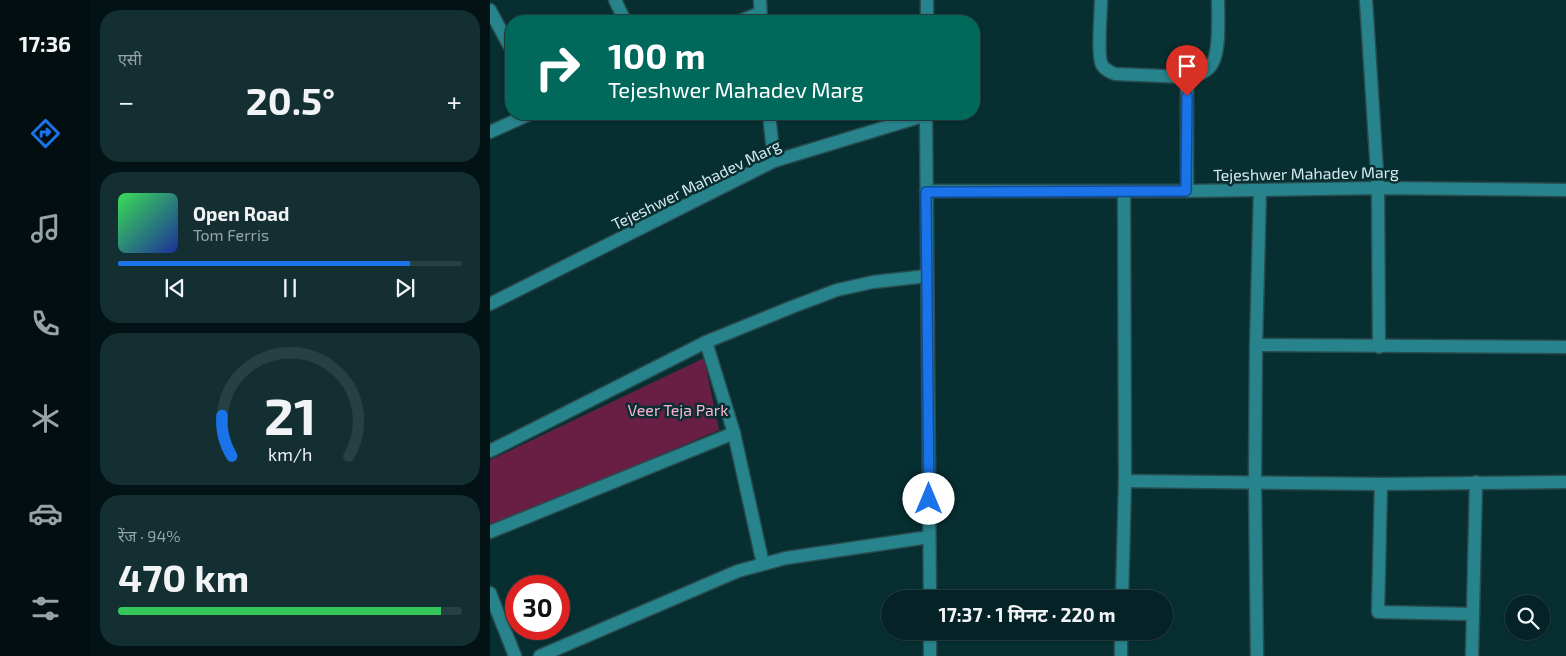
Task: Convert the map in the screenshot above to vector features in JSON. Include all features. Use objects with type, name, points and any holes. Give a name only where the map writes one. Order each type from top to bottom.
[{"type":"street","points":[[615,0],[622,15]]},
{"type":"street","points":[[760,0],[760,15]]},
{"type":"street","points":[[927,0],[927,15]]},
{"type":"street","points":[[1101,0],[1100,54],[1101,64],[1107,71],[1115,74],[1187,77],[1198,75],[1207,70],[1213,62],[1216,47],[1218,0]]},
{"type":"street","points":[[1366,0],[1378,188],[1379,347]]},
{"type":"street","points":[[490,10],[505,38]]},
{"type":"street","points":[[1186,191],[1187,77]]},
{"type":"street","points":[[490,132],[517,120]]},
{"type":"street","points":[[770,120],[774,161]]},
{"type":"street","name":"Tejeshwer Mahadev Marg","points":[[490,304],[774,161],[909,120]]},
{"type":"street","points":[[926,120],[930,590]]},
{"type":"street","name":"Tejeshwer Mahadev Marg","points":[[926,192],[1378,188],[1566,190]]},
{"type":"street","points":[[1122,590],[1125,481],[1124,190]]},
{"type":"street","points":[[1258,656],[1255,482],[1260,190]]},
{"type":"street","points":[[490,451],[706,342],[792,307],[837,290],[873,282],[927,276]]},
{"type":"street","points":[[706,342],[734,433],[763,564]]},
{"type":"street","points":[[1256,345],[1566,347]]},
{"type":"street","points":[[490,532],[734,433]]},
{"type":"street","points":[[1125,481],[1381,484],[1566,482]]},
{"type":"street","points":[[1472,656],[1476,482]]},
{"type":"street","points":[[1381,484],[1378,612],[1473,614]]},
{"type":"street","points":[[540,656],[738,572],[763,564],[786,558],[929,537]]},
{"type":"street","points":[[490,593],[515,656]]},
{"type":"street","points":[[930,640],[930,656]]},
{"type":"street","points":[[1121,640],[1121,656]]},
{"type":"green space","name":"Veer Teja Park","points":[[704,358],[719,430],[490,528],[490,460]]},
{"type":"route","points":[[929,499],[926,192],[1186,191],[1187,96]]}]
